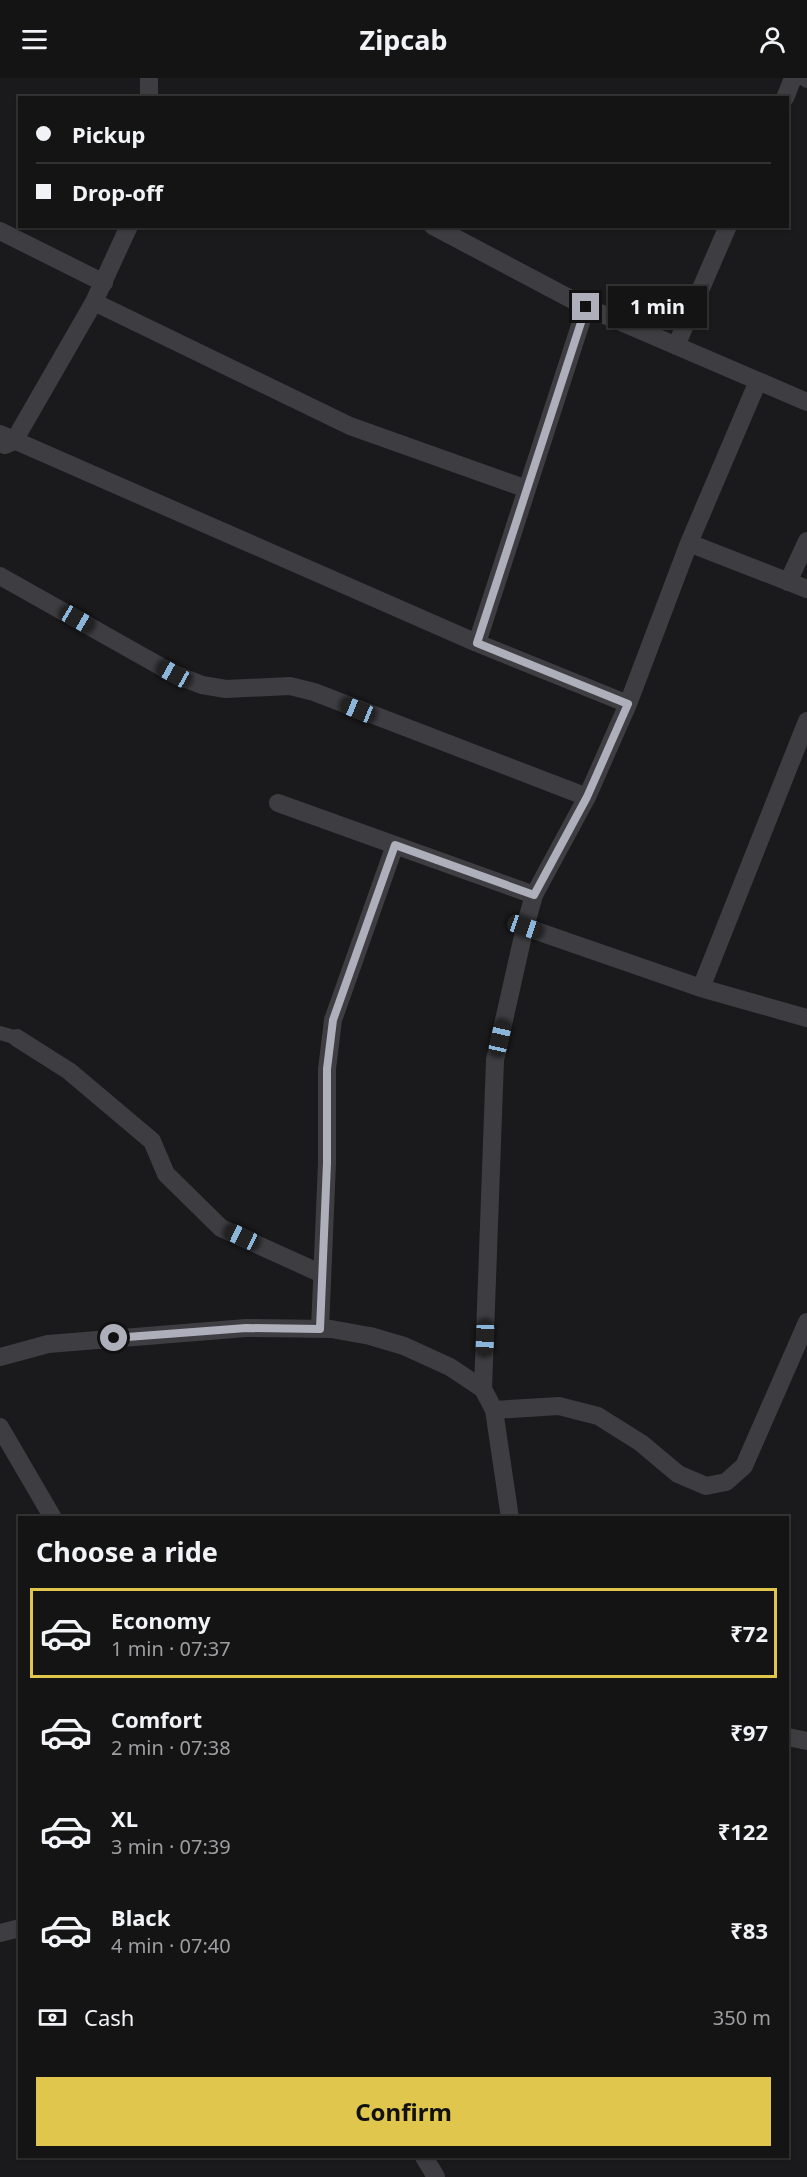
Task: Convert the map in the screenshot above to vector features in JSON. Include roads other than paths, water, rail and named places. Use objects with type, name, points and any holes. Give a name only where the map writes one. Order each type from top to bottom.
[{"type":"street","points":[[149,78],[149,96]]},
{"type":"street","points":[[786,96],[793,78]]},
{"type":"street","points":[[128,228],[94,302],[5,441],[477,643],[628,704]]},
{"type":"street","points":[[437,228],[586,307],[807,402]]},
{"type":"street","points":[[676,346],[727,228]]},
{"type":"street","points":[[0,231],[104,283]]},
{"type":"street","points":[[94,302],[350,426],[527,489]]},
{"type":"street","points":[[477,643],[586,307]]},
{"type":"street","points":[[483,1389],[495,1060],[525,927],[534,895],[587,797],[628,704],[689,543],[758,381]]},
{"type":"street","points":[[788,582],[807,541]]},
{"type":"street","points":[[689,543],[807,589]]},
{"type":"street","points":[[0,576],[174,674],[226,689],[290,686],[314,692],[587,797]]},
{"type":"street","points":[[701,988],[807,721]]},
{"type":"street","points":[[278,802],[534,895]]},
{"type":"street","points":[[320,1329],[327,1163],[327,1069],[333,1020],[395,845]]},
{"type":"street","points":[[525,927],[701,988],[807,1018]]},
{"type":"street","points":[[9,1036],[69,1071],[152,1141],[166,1174],[221,1228],[322,1274]]},
{"type":"street","points":[[494,1410],[559,1406],[598,1416],[641,1443],[678,1474],[706,1486],[726,1482],[744,1466],[807,1322]]},
{"type":"street","points":[[0,1357],[48,1344],[246,1328],[331,1329],[370,1336],[404,1346],[450,1367],[483,1389],[494,1410],[510,1516]]},
{"type":"street","points":[[0,1427],[51,1516]]},
{"type":"street","points":[[789,1737],[807,1741]]},
{"type":"street","points":[[0,1933],[18,1928]]},
{"type":"street","points":[[425,2158],[436,2177]]}]
